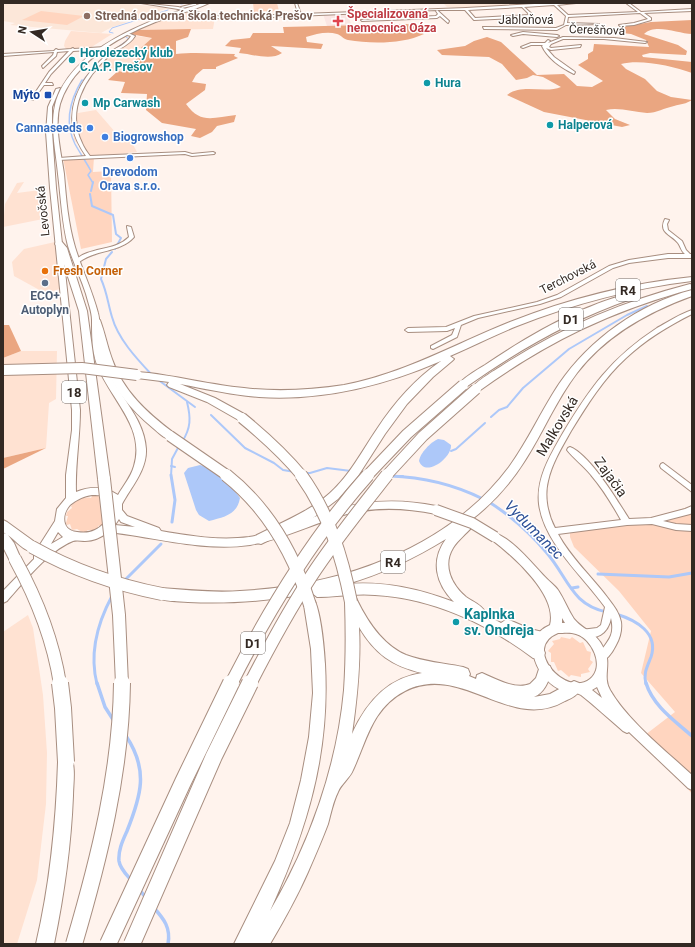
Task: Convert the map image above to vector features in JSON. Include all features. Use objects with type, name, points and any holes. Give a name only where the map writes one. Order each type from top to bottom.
[{"type":"highway","points":[[60,244],[63,248],[81,301],[85,325],[104,479],[121,634],[122,662],[120,717],[116,758],[93,878],[74,944]]},
{"type":"highway","name":"R4","points":[[3,370],[82,368],[160,377],[230,390],[271,394],[326,391],[377,381],[423,366],[521,321],[566,306],[655,284],[692,279]]},
{"type":"highway","name":"D1","points":[[108,944],[211,723],[261,628],[303,559],[325,527],[366,478],[414,428],[470,387],[515,349],[558,325],[616,301],[692,279]]},
{"type":"highway","name":"D1","points":[[132,944],[200,790],[236,713],[272,644],[313,575],[355,515],[394,467],[470,387],[536,348],[588,321],[643,300],[692,287]]},
{"type":"highway","name":"R4","points":[[3,524],[32,547],[53,560],[82,573],[126,587],[162,594],[221,598],[260,596],[324,585],[362,574],[407,556],[438,539],[480,507],[494,494],[517,463],[563,386],[588,354],[629,321],[659,306],[692,293]]},
{"type":"highway","points":[[96,320],[109,364],[118,383],[138,409],[170,436],[218,469],[245,491],[262,509],[281,535],[294,559],[305,586],[316,627],[321,678],[320,710],[312,766],[302,807],[286,856],[272,888],[243,944]]},
{"type":"highway","points":[[261,539],[318,508],[335,495],[362,463],[389,419],[410,393],[446,361],[475,342]]},
{"type":"highway","points":[[137,375],[195,393],[225,408],[259,431],[288,458],[313,492],[333,530],[345,568],[352,602],[354,636],[352,689],[342,747],[317,829],[303,865],[285,902],[260,944]]},
{"type":"highway","points":[[480,507],[467,526],[452,540],[444,553],[442,566],[445,580],[453,593],[463,603],[520,631],[542,637]]},
{"type":"highway","points":[[3,538],[10,547],[42,613],[58,665],[64,706],[66,762],[61,859],[45,944]]},
{"type":"highway","points":[[3,548],[15,559]]},
{"type":"highway","points":[[294,591],[329,592],[375,589],[406,593],[436,601],[469,614],[511,635],[538,652]]},
{"type":"highway","points":[[352,602],[376,640],[388,652],[406,662],[467,675],[522,693],[537,689],[543,679],[545,671]]},
{"type":"highway","points":[[330,789],[347,766],[361,730],[369,716],[386,695],[402,685],[425,678],[451,679],[472,684],[509,699],[538,704],[552,701],[577,688]]},
{"type":"main road","name":"Levočská","points":[[71,500],[71,475],[76,430],[76,410],[60,244],[52,188],[48,127],[50,111],[55,94],[67,77],[80,62],[98,48],[131,29],[173,12],[198,4],[207,3]]},
{"type":"main road","name":"Levočská","points":[[107,528],[113,522],[118,508],[138,467],[142,444],[137,425],[115,392],[103,370],[97,347],[95,331],[96,320],[89,293],[73,249],[67,226],[56,122],[59,101],[65,88],[89,59],[104,48],[130,34],[184,9]]},
{"type":"main road","points":[[32,566],[59,522],[62,509],[71,500],[83,493],[101,491],[112,495],[124,519],[152,529],[161,534]]},
{"type":"main road","points":[[3,598],[32,566],[58,544],[74,536],[90,536],[107,528],[149,534],[161,534],[218,543],[235,543],[261,539],[286,532],[350,509],[364,506],[402,505],[436,510],[472,523],[495,537],[518,554],[553,591],[570,622],[596,644],[602,657],[602,670],[600,676],[592,684],[577,688]]},
{"type":"main road","points":[[59,522],[63,530],[74,536]]},
{"type":"main road","points":[[544,583],[556,615],[557,623],[555,628]]},
{"type":"main road","points":[[580,631],[561,627],[548,631],[542,637],[538,647],[538,652],[540,661],[545,671],[558,682],[577,688],[594,697],[624,725],[642,737]]},
{"type":"main road","points":[[600,676],[607,697],[642,737],[692,784]]},
{"type":"street","points":[[144,3],[171,6],[197,13]]},
{"type":"street","points":[[296,3],[300,15]]},
{"type":"street","points":[[164,18],[183,12],[224,18],[523,7],[553,3],[575,3]]},
{"type":"street","name":"Jabloňová","points":[[484,28],[560,32],[566,24],[567,16],[553,3]]},
{"type":"street","points":[[620,25],[650,20],[627,3]]},
{"type":"street","points":[[171,6],[198,4]]},
{"type":"street","points":[[197,13],[194,9],[198,4]]},
{"type":"street","points":[[441,4],[445,9]]},
{"type":"street","points":[[171,6],[176,9],[173,12]]},
{"type":"street","points":[[466,9],[474,19],[532,16],[523,7]]},
{"type":"street","points":[[436,9],[448,22]]},
{"type":"street","points":[[567,16],[692,10]]},
{"type":"street","points":[[362,20],[437,17],[440,14]]},
{"type":"street","name":"Jabloňová","points":[[566,24],[598,24]]},
{"type":"street","name":"Čerešňová","points":[[513,35],[523,33],[560,32]]},
{"type":"street","name":"Čerešňová","points":[[547,44],[560,32]]},
{"type":"street","name":"Levočská","points":[[87,157],[76,136],[74,114],[77,96],[91,72],[104,60],[130,41],[130,34]]},
{"type":"street","name":"Čerešňová","points":[[523,47],[531,44],[547,44],[561,38],[613,38],[645,42]]},
{"type":"street","points":[[547,44],[545,49],[551,56],[574,73]]},
{"type":"street","name":"Čerešňová","points":[[547,44],[547,47],[551,49],[580,46]]},
{"type":"street","points":[[3,55],[56,50],[104,48]]},
{"type":"street","points":[[34,99],[50,74],[73,49]]},
{"type":"street","points":[[43,67],[55,55],[56,50]]},
{"type":"street","points":[[43,84],[52,84]]},
{"type":"street","points":[[59,159],[184,152],[192,155],[213,153]]},
{"type":"street","points":[[667,220],[665,226],[666,230],[680,242],[684,251],[691,257]]},
{"type":"street","points":[[77,261],[82,256],[87,254],[126,243],[132,237],[129,227]]},
{"type":"street","points":[[73,249],[87,254]]},
{"type":"street","name":"Terchovská","points":[[408,330],[447,330],[476,317],[538,303],[559,296],[611,267],[649,258],[691,257]]},
{"type":"street","name":"Malkovská","points":[[602,657],[615,638],[617,623],[614,613],[600,592],[560,546],[552,532],[544,508],[543,484],[546,470],[592,391],[614,366],[656,332],[692,312]]},
{"type":"street","points":[[433,347],[455,336],[458,326]]},
{"type":"street","name":"Zajačia","points":[[570,450],[592,470],[627,522]]},
{"type":"street","points":[[663,466],[692,489]]},
{"type":"street","points":[[552,532],[627,522],[652,521],[687,512],[692,509]]},
{"type":"street","points":[[652,521],[676,527],[692,528]]},
{"type":"street","points":[[580,631],[602,632],[608,621],[609,606]]},
{"type":"shaded area","name":"Stredná odborná škola technická Prešov","points":[[7,3],[121,3],[168,8],[110,28],[101,33],[10,25],[15,23],[3,21],[3,5]]},
{"type":"shaded area","points":[[253,3],[277,3],[279,11],[254,12]]},
{"type":"shaded area","points":[[443,3],[534,4],[465,8],[447,7]]},
{"type":"shaded area","points":[[41,11],[84,16],[67,25],[22,20]]},
{"type":"shaded area","points":[[193,12],[215,17],[213,29],[138,30],[181,13]]},
{"type":"shaded area","name":"Špecializovaná nemocnica Oáza","points":[[347,13],[352,26],[327,26],[323,14]]},
{"type":"shaded area","points":[[692,20],[692,34],[655,29],[644,34],[678,45],[687,51],[686,55],[650,53],[642,55],[643,57],[692,62],[692,73],[656,64],[638,62],[621,64],[626,69],[645,79],[657,91],[671,97],[692,100],[651,113],[621,109],[606,110],[615,119],[630,125],[622,127],[544,112],[507,95],[513,91],[526,89],[548,90],[561,87],[543,77],[533,75],[516,80],[502,64],[489,57],[442,55],[437,50],[465,46],[474,41],[487,37],[501,42],[537,75],[564,74],[577,86],[592,87],[603,81],[578,65],[588,59],[588,54],[593,51],[594,44],[649,47],[646,40],[631,34],[622,33],[619,29],[622,27],[651,22]]},
{"type":"shaded area","points":[[407,24],[415,26],[424,34],[406,40],[367,42],[348,40],[337,34],[322,33],[306,37],[307,42],[323,44],[321,49],[271,46],[282,53],[272,57],[239,53],[241,48],[225,46],[231,40],[250,38],[253,33],[284,33],[283,27]]},
{"type":"shaded area","points":[[191,29],[188,37],[176,41],[176,54],[235,54],[234,56],[238,58],[216,67],[216,69],[203,69],[196,75],[192,82],[206,84],[205,90],[186,104],[197,115],[214,118],[236,115],[234,122],[217,126],[212,132],[200,138],[191,136],[196,129],[162,123],[146,110],[147,94],[121,93],[125,82],[108,80],[118,71],[123,72],[139,57],[132,56],[152,38],[130,34],[138,30]]},
{"type":"shaded area","points":[[71,31],[112,34],[90,48],[67,50],[64,46],[65,41]]},
{"type":"shaded area","points":[[136,36],[152,38],[133,56],[140,57],[122,72],[93,69],[100,61]]},
{"type":"shaded area","points":[[96,110],[122,140],[131,141],[137,152],[90,157],[74,140],[72,114]]},
{"type":"shaded area","points":[[94,157],[93,172],[111,171],[112,242],[81,249],[63,158]]},
{"type":"shaded area","points":[[24,182],[17,193],[40,190],[40,187],[45,186],[48,218],[3,227],[5,204],[17,183]]},
{"type":"shaded area","points":[[55,242],[60,289],[45,293],[14,276],[12,262],[24,249]]},
{"type":"shaded area","points":[[3,325],[9,325],[21,351],[3,358]]},
{"type":"shaded area","points":[[21,351],[57,351],[56,399],[49,403],[46,448],[3,458],[3,358]]},
{"type":"shaded area","points":[[46,448],[3,469],[3,458]]},
{"type":"shaded area","points":[[92,496],[98,496],[108,503],[103,525],[98,526],[98,528],[94,530],[88,530],[84,533],[77,529],[72,530],[70,524],[67,525],[66,523],[68,516],[66,516],[67,512],[77,501],[82,498],[91,498]]},
{"type":"shaded area","points":[[692,506],[692,794],[645,735],[675,712],[641,673],[651,631],[619,591],[574,547],[570,537],[570,532],[629,524]]},
{"type":"shaded area","points":[[28,615],[33,628],[43,695],[47,753],[46,804],[37,880],[17,944],[11,944],[3,943],[3,632]]},
{"type":"shaded area","points":[[561,637],[570,639],[572,637],[580,643],[583,642],[587,651],[591,652],[590,660],[593,662],[588,669],[590,672],[581,674],[581,677],[571,675],[569,677],[561,670],[558,671],[554,662],[551,662],[551,653],[548,651],[554,644],[552,641],[560,639]]},
{"type":"water","points":[[438,439],[444,440],[451,445],[450,450],[438,464],[427,468],[422,466],[419,461],[421,455],[429,445]]},
{"type":"water","points":[[200,465],[222,479],[240,498],[233,512],[209,521],[199,515],[184,473],[188,468]]},
{"type":"waterway","name":"Vydumanec","points":[[181,4],[186,3]]},
{"type":"waterway","name":"Vydumanec","points":[[113,33],[109,32],[112,28],[168,10]]},
{"type":"waterway","name":"Vydumanec","points":[[82,81],[104,57],[129,39],[126,37]]},
{"type":"waterway","name":"Vydumanec","points":[[82,80],[74,95],[69,119],[72,136],[91,171],[88,175],[93,183]]},
{"type":"waterway","name":"Vydumanec","points":[[91,191],[93,183]]},
{"type":"waterway","name":"Vydumanec","points":[[90,194],[92,206],[113,215],[116,234],[121,238],[115,249]]},
{"type":"waterway","name":"Vydumanec","points":[[112,252],[106,259],[101,279],[112,317],[123,341],[152,375]]},
{"type":"waterway","points":[[491,417],[499,410],[507,407],[523,388],[569,349],[627,315],[647,306]]},
{"type":"waterway","name":"Vydumanec","points":[[157,379],[195,407]]},
{"type":"waterway","points":[[182,442],[189,427],[187,402]]},
{"type":"waterway","name":"Vydumanec","points":[[211,415],[245,448],[274,463],[283,470],[295,472]]},
{"type":"waterway","points":[[451,451],[456,449],[485,423]]},
{"type":"waterway","points":[[172,466],[172,459],[179,446]]},
{"type":"waterway","points":[[171,475],[172,466]]},
{"type":"waterway","name":"Vydumanec","points":[[304,473],[310,473],[327,468],[351,471]]},
{"type":"waterway","points":[[171,475],[175,500],[172,522]]},
{"type":"waterway","name":"Vydumanec","points":[[403,476],[390,476],[438,482],[460,489],[483,499]]},
{"type":"waterway","name":"Vydumanec","points":[[489,502],[512,519],[540,545],[578,597],[585,603],[607,612]]},
{"type":"waterway","points":[[124,581],[161,544]]},
{"type":"waterway","points":[[598,574],[669,577],[692,573]]},
{"type":"waterway","name":"Vydumanec","points":[[572,588],[578,587]]},
{"type":"waterway","points":[[97,684],[94,650],[102,617],[112,596]]},
{"type":"waterway","name":"Vydumanec","points":[[616,614],[638,624],[649,634],[653,649],[645,674],[646,684]]},
{"type":"waterway","points":[[97,683],[105,707],[114,721]]},
{"type":"waterway","name":"Vydumanec","points":[[646,683],[649,691],[659,706],[692,736]]},
{"type":"waterway","points":[[126,736],[138,760],[140,772],[139,795],[119,853],[121,867],[132,881]]},
{"type":"waterway","points":[[139,889],[146,898]]},
{"type":"waterway","points":[[154,908],[168,928],[168,944]]},
{"type":"place","name":"Stredná odborná škola technická Prešov","points":[[87,16]]},
{"type":"place","name":"Špecializovaná nemocnica Oáza","points":[[338,21]]},
{"type":"place","name":"Horolezecký klub C.A.P. Prešov","points":[[72,60]]},
{"type":"place","name":"Hura","points":[[427,83]]},
{"type":"place","name":"Mýto","points":[[48,95]]},
{"type":"place","name":"Mp Carwash","points":[[85,103]]},
{"type":"place","name":"Halperová","points":[[550,125]]},
{"type":"place","name":"Cannaseeds","points":[[90,128]]},
{"type":"place","name":"Biogrowshop","points":[[105,137]]},
{"type":"place","name":"Drevodom Orava s.r.o.","points":[[130,158]]},
{"type":"place","name":"Fresh Corner","points":[[45,271]]},
{"type":"place","name":"ECO+ Autoplyn","points":[[45,283]]},
{"type":"place","name":"Kaplnka sv. Ondreja","points":[[456,622]]}]
